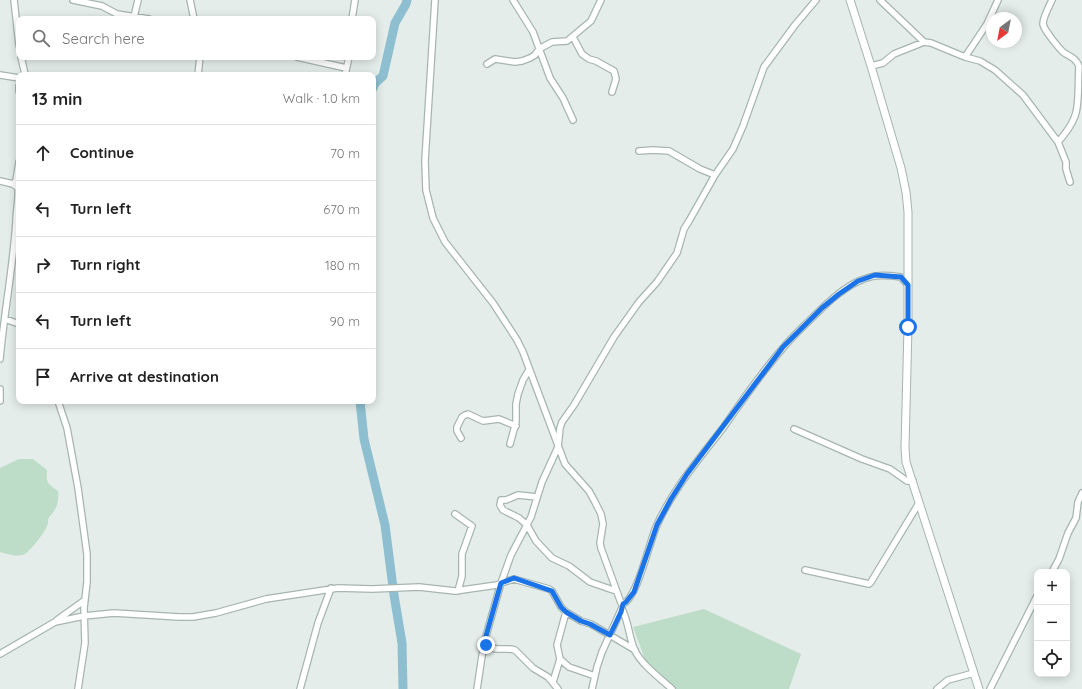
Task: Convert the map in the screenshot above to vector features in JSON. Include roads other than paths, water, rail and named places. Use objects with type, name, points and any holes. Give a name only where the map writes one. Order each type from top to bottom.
[{"type":"street","points":[[14,0],[16,18]]},
{"type":"street","points":[[73,0],[102,6],[117,14],[128,16]]},
{"type":"street","points":[[134,16],[138,0]]},
{"type":"street","points":[[190,0],[193,16]]},
{"type":"street","points":[[352,16],[355,0]]},
{"type":"street","points":[[435,0],[425,143],[425,168],[429,204],[433,218],[445,242],[507,322],[523,352],[565,464],[589,491],[601,514],[603,527],[600,543],[628,624],[635,650],[644,663],[672,689]]},
{"type":"street","points":[[513,0],[533,32],[550,78],[564,98],[573,120]]},
{"type":"street","points":[[487,64],[495,59],[514,62],[522,61],[535,55],[539,49],[552,42],[567,41],[591,21],[601,0]]},
{"type":"street","points":[[477,689],[484,643],[501,583],[511,555],[527,525],[542,482],[558,447],[562,422],[614,337],[639,302],[657,282],[677,252],[684,229],[715,175],[732,149],[743,126],[764,67],[795,25],[816,0]]},
{"type":"street","points":[[850,0],[901,168],[906,192],[908,212],[906,462],[979,689]]},
{"type":"street","points":[[880,0],[924,42]]},
{"type":"street","points":[[965,57],[987,24],[998,0]]},
{"type":"street","points":[[1052,0],[1043,25],[1062,51],[1073,57],[1079,66],[1076,114],[1064,136],[1058,142]]},
{"type":"street","points":[[573,37],[582,54],[614,71],[616,79],[612,92]]},
{"type":"street","points":[[871,66],[883,63],[894,54],[924,42],[931,43],[965,57],[980,61],[995,70],[1023,95],[1058,142],[1066,162],[1066,169],[1070,182]]},
{"type":"street","points":[[22,60],[24,72]]},
{"type":"street","points":[[198,72],[200,60]]},
{"type":"street","points":[[310,60],[346,68]]},
{"type":"street","points":[[345,72],[347,60]]},
{"type":"street","points":[[0,75],[16,78]]},
{"type":"street","points":[[639,151],[669,151],[700,169],[715,175]]},
{"type":"street","points":[[0,181],[13,184],[16,186]]},
{"type":"street","points":[[13,184],[16,181]]},
{"type":"street","points":[[0,359],[16,222]]},
{"type":"street","points":[[592,689],[602,652],[622,607],[634,592],[655,530],[671,499],[687,474],[783,347],[822,308],[858,281],[875,275],[885,275],[901,277],[908,285]]},
{"type":"street","points":[[5,319],[16,323]]},
{"type":"street","points":[[510,444],[516,426],[518,394],[523,380],[529,370]]},
{"type":"street","points":[[0,389],[0,401]]},
{"type":"street","points":[[59,404],[67,428],[86,541],[88,569],[84,616],[85,643],[78,689]]},
{"type":"street","points":[[461,438],[457,431],[457,427],[462,417],[468,414],[483,421],[499,419],[516,426]]},
{"type":"street","points":[[794,429],[862,459],[890,469],[907,481],[912,482]]},
{"type":"street","points":[[1053,569],[1068,533],[1076,518],[1078,502],[1082,493]]},
{"type":"street","points":[[537,497],[518,495],[506,500],[501,500],[501,508],[520,518],[527,525],[536,541],[552,558],[569,566],[590,582],[616,591]]},
{"type":"street","points":[[805,570],[869,584],[919,503]]},
{"type":"street","points":[[455,514],[472,526],[462,554],[462,576],[458,591]]},
{"type":"street","points":[[55,622],[84,616],[114,613],[193,617],[216,614],[266,599],[331,588],[350,587],[372,589],[419,587],[458,591],[497,585],[514,578],[549,589],[552,591],[561,607],[566,612],[635,650]]},
{"type":"street","points":[[300,689],[318,623],[331,588]]},
{"type":"street","points":[[0,654],[55,622],[85,600]]},
{"type":"street","points":[[990,689],[1034,602]]},
{"type":"street","points":[[553,682],[560,659],[557,645],[566,612]]},
{"type":"street","points":[[484,643],[492,648],[501,650],[516,650],[528,663],[548,676],[558,689]]},
{"type":"street","points":[[560,659],[569,667],[595,676]]},
{"type":"street","points":[[937,689],[948,680],[974,673]]},
{"type":"waterway","points":[[376,82],[383,76],[395,23],[407,0]]},
{"type":"waterway","points":[[360,404],[364,439],[385,525],[402,643],[403,689]]}]
